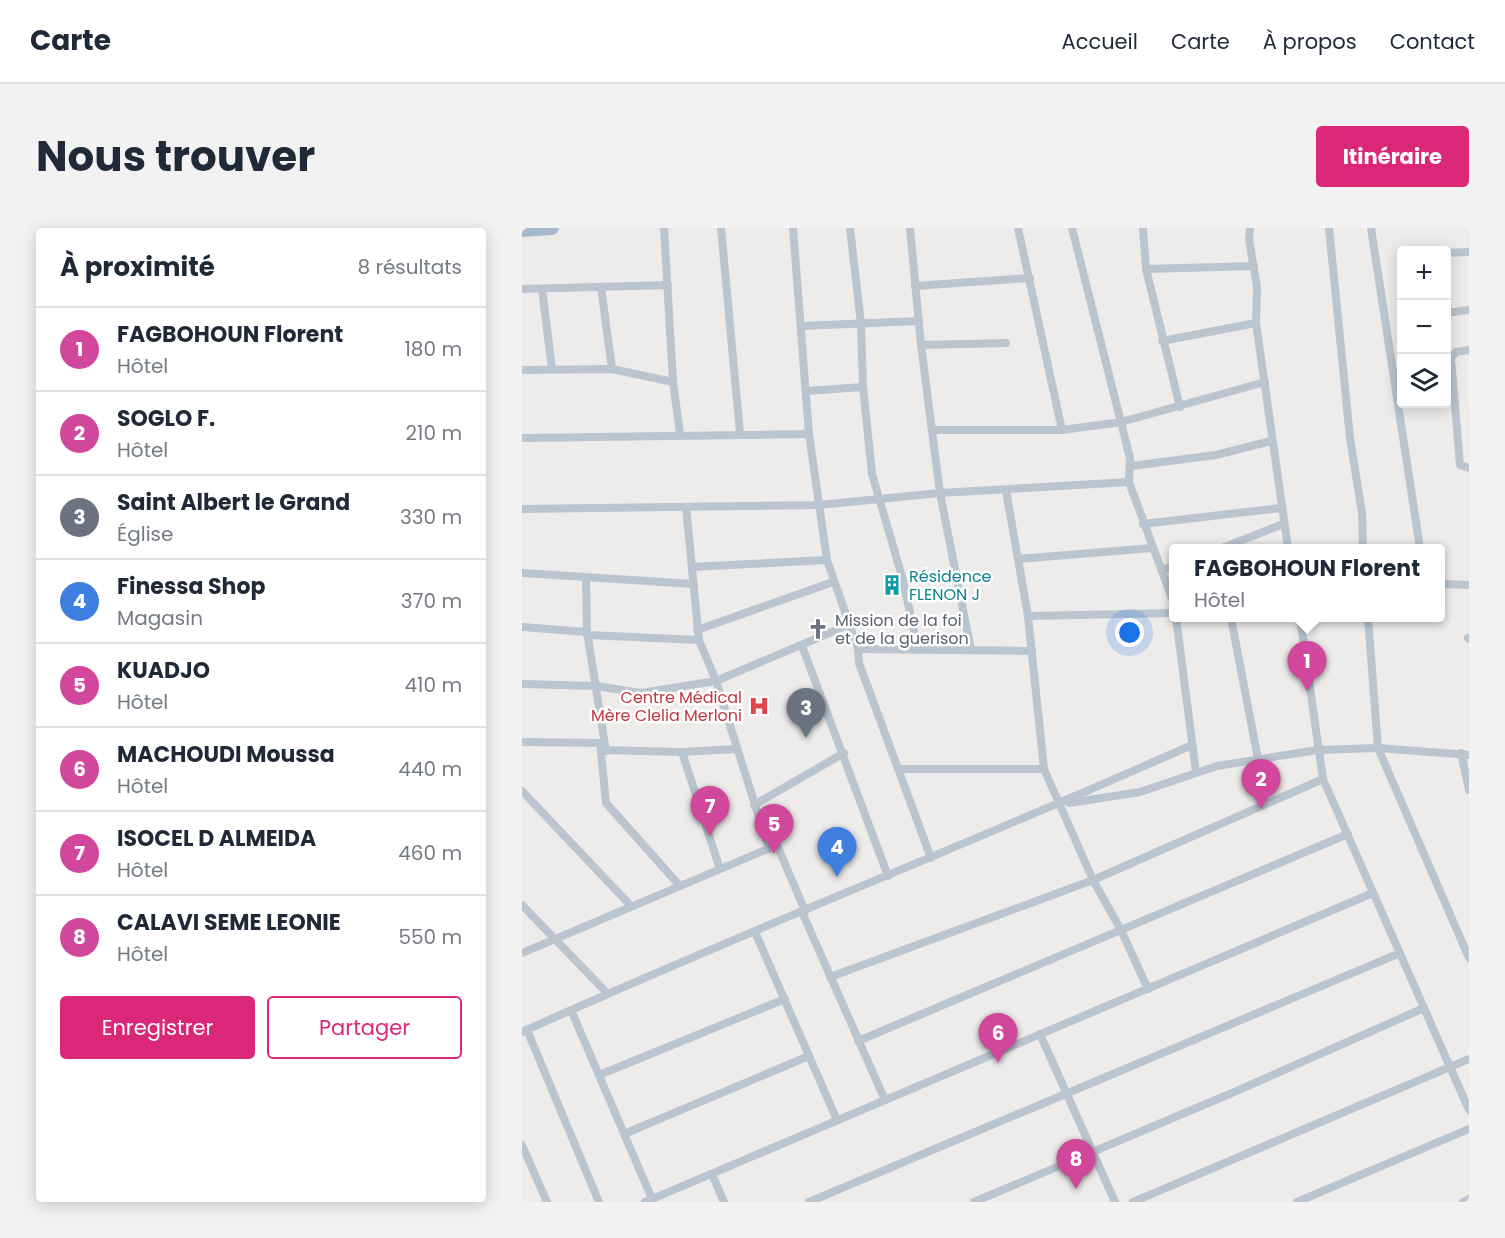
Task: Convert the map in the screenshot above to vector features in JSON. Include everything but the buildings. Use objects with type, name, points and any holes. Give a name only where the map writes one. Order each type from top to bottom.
[{"type":"main road","points":[[522,230],[552,228]]},
{"type":"street","points":[[664,228],[673,382],[680,434]]},
{"type":"street","points":[[721,228],[740,433]]},
{"type":"street","points":[[793,228],[809,434],[827,560],[858,649],[859,663],[932,858]]},
{"type":"street","points":[[850,228],[861,324],[863,387],[872,474],[903,580],[918,650]]},
{"type":"street","points":[[910,228],[921,345],[940,493],[972,650]]},
{"type":"street","points":[[1018,228],[1062,430]]},
{"type":"street","points":[[1072,228],[1131,466],[1129,482],[1169,593]]},
{"type":"street","points":[[1143,228],[1146,269],[1180,407]]},
{"type":"street","points":[[1250,228],[1256,322],[1287,544]]},
{"type":"street","points":[[1329,228],[1350,438],[1361,504],[1363,544]]},
{"type":"street","points":[[1371,228],[1419,544]]},
{"type":"street","points":[[1451,253],[1469,252]]},
{"type":"street","points":[[1146,269],[1254,266]]},
{"type":"street","points":[[915,286],[1030,278]]},
{"type":"street","points":[[522,289],[668,285]]},
{"type":"street","points":[[602,287],[612,369]]},
{"type":"street","points":[[542,289],[552,369]]},
{"type":"street","points":[[1451,312],[1469,310]]},
{"type":"street","points":[[801,326],[919,321]]},
{"type":"street","points":[[1162,341],[1256,322]]},
{"type":"street","points":[[921,345],[1006,343]]},
{"type":"street","points":[[1469,350],[1456,352],[1451,358],[1460,465],[1469,468]]},
{"type":"street","points":[[522,370],[612,369],[673,382]]},
{"type":"street","points":[[932,430],[1062,430],[1121,422],[1265,382]]},
{"type":"street","points":[[806,391],[863,387]]},
{"type":"street","points":[[522,438],[740,433],[809,434]]},
{"type":"street","points":[[1131,466],[1216,455],[1272,441]]},
{"type":"street","points":[[522,509],[819,505],[940,493],[1006,491],[1129,482]]},
{"type":"street","points":[[1006,491],[1028,616],[1044,769],[1093,880],[1122,930],[1148,989]]},
{"type":"street","points":[[686,507],[699,640],[716,681],[769,849]]},
{"type":"street","points":[[1143,524],[1281,508]]},
{"type":"street","points":[[1234,544],[1284,524]]},
{"type":"street","points":[[1018,559],[1152,548]]},
{"type":"street","points":[[692,567],[827,560]]},
{"type":"street","points":[[1161,570],[1169,567]]},
{"type":"street","points":[[522,573],[586,579],[694,584]]},
{"type":"street","points":[[586,579],[587,633],[603,747],[606,803],[680,886]]},
{"type":"street","points":[[697,630],[833,582]]},
{"type":"street","points":[[1445,584],[1469,585]]},
{"type":"street","points":[[1028,616],[1169,613]]},
{"type":"street","points":[[1177,622],[1196,772]]},
{"type":"street","points":[[1232,622],[1258,759]]},
{"type":"street","points":[[1301,622],[1317,750],[1323,779],[1469,1110]]},
{"type":"street","points":[[1368,622],[1378,748],[1469,958]]},
{"type":"street","points":[[522,684],[596,686],[641,693],[716,681],[848,625]]},
{"type":"street","points":[[522,627],[699,640]]},
{"type":"street","points":[[802,646],[844,753],[888,876]]},
{"type":"street","points":[[858,649],[1032,651]]},
{"type":"street","points":[[522,742],[682,752],[737,749]]},
{"type":"street","points":[[599,1202],[525,1031],[607,993],[1060,804],[1192,745]]},
{"type":"street","points":[[1060,804],[1140,792],[1196,772],[1317,750],[1378,748],[1465,754],[1469,790]]},
{"type":"street","points":[[682,752],[720,869]]},
{"type":"street","points":[[754,805],[844,753]]},
{"type":"street","points":[[898,769],[1044,769]]},
{"type":"street","points":[[830,977],[1093,880],[1323,779]]},
{"type":"street","points":[[522,792],[631,906]]},
{"type":"street","points":[[858,1041],[1348,834]]},
{"type":"street","points":[[522,953],[777,846],[830,977],[885,1100]]},
{"type":"street","points":[[571,1010],[624,1134],[648,1200],[1373,893]]},
{"type":"street","points":[[522,905],[607,993]]},
{"type":"street","points":[[755,932],[837,1120]]},
{"type":"street","points":[[809,1202],[1400,953]]},
{"type":"street","points":[[599,1075],[785,999]]},
{"type":"street","points":[[974,1202],[1424,1008]]},
{"type":"street","points":[[1040,1034],[1115,1202]]},
{"type":"street","points":[[624,1134],[809,1056]]},
{"type":"street","points":[[1132,1202],[1469,1059]]},
{"type":"street","points":[[1297,1202],[1469,1129]]},
{"type":"street","points":[[522,1145],[547,1202]]},
{"type":"street","points":[[712,1174],[724,1202]]},
{"type":"street","points":[[1463,1202],[1469,1199]]},
{"type":"place","name":"Résidence FLENON J","points":[[892,585]]},
{"type":"place","name":"Mission de la foi et de la guerison","points":[[818,629]]},
{"type":"place","name":"FAGBOHOUN Florent","points":[[1307,691]]},
{"type":"place","name":"Centre Médical Mère Clelia Merloni","points":[[759,706]]},
{"type":"place","name":"Saint Albert le Grand","points":[[806,738]]},
{"type":"place","name":"SOGLO F.","points":[[1261,809]]},
{"type":"place","name":"ISOCEL D ALMEIDA","points":[[710,836]]},
{"type":"place","name":"KUADJO","points":[[774,854]]},
{"type":"place","name":"Finessa Shop","points":[[837,877]]},
{"type":"place","name":"MACHOUDI Moussa","points":[[998,1063]]},
{"type":"place","name":"CALAVI SEME LEONIE","points":[[1076,1189]]}]
